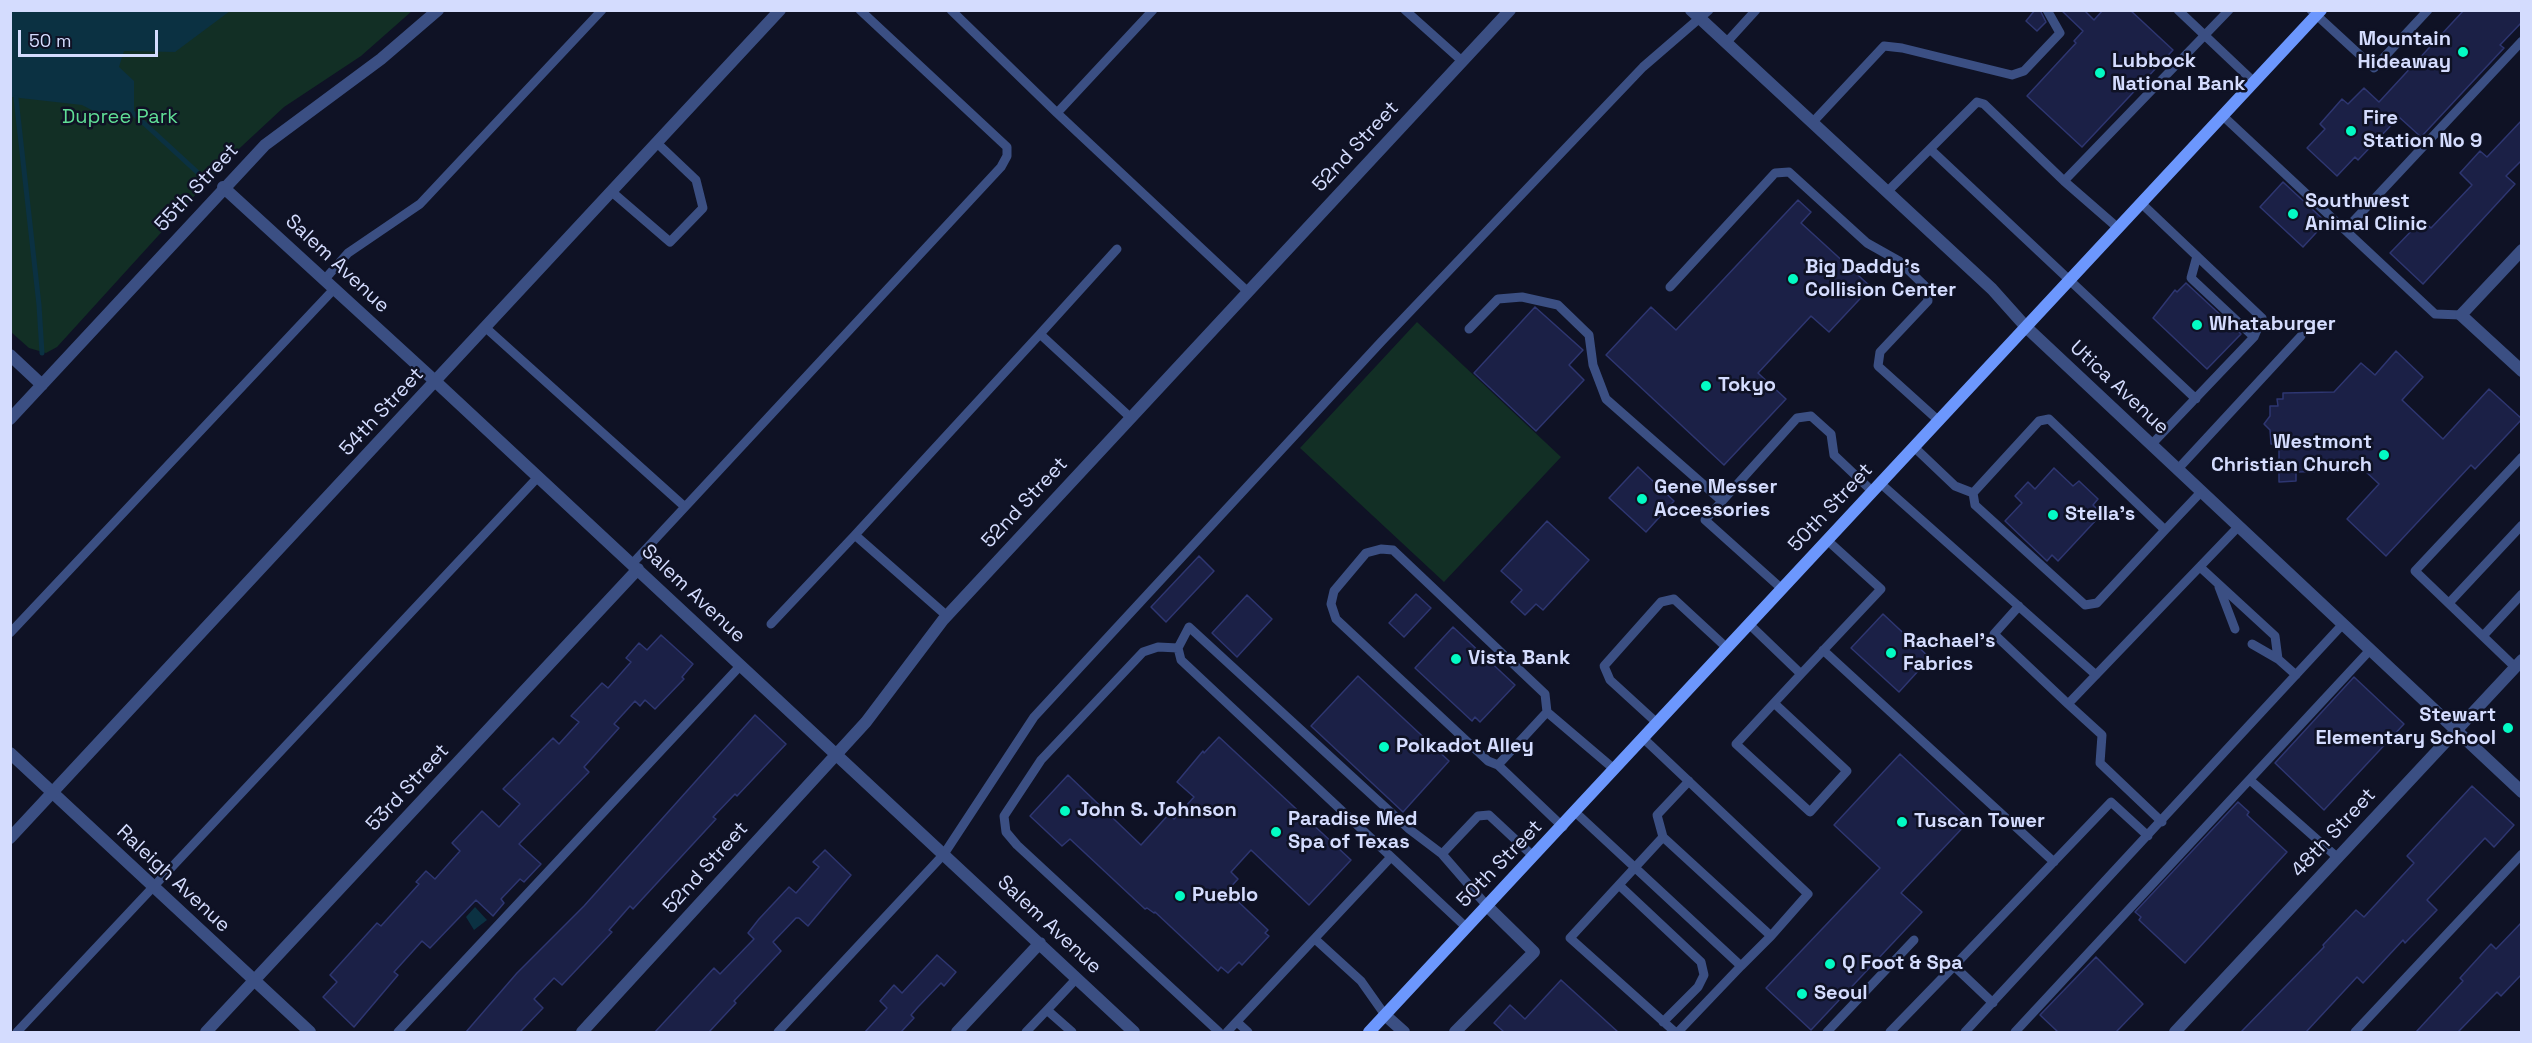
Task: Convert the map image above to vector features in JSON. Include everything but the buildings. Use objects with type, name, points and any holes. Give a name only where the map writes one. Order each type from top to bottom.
[{"type":"main road","name":"50th Street","points":[[1369,1032],[1488,907],[1533,856],[1563,827],[1574,811],[2223,116],[2316,12]]},
{"type":"street","name":"55th Street","points":[[10,419],[223,187],[265,145],[381,59],[438,10]]},
{"type":"street","name":"54th Street","points":[[10,838],[780,10]]},
{"type":"street","name":"52nd Street","points":[[582,1032],[866,722],[947,616],[1510,10]]},
{"type":"street","name":"Utica Avenue","points":[[1691,10],[1705,15],[1726,43],[1992,289],[2026,327],[2522,792]]},
{"type":"street","name":"Salem Avenue","points":[[223,187],[436,382],[1134,1032]]},
{"type":"street","points":[[2522,250],[2461,315],[2522,372]]},
{"type":"street","points":[[10,355],[42,385]]},
{"type":"street","name":"53rd Street","points":[[206,1032],[635,567]]},
{"type":"street","name":"48th Street","points":[[2175,1032],[2518,663]]},
{"type":"street","name":"Raleigh Avenue","points":[[10,753],[310,1032]]},
{"type":"street","points":[[1455,1032],[1534,951],[1488,907]]},
{"type":"street","points":[[957,1032],[1040,943]]},
{"type":"street","points":[[1385,1015],[1404,1032]]},
{"type":"lane","points":[[10,633],[330,284],[348,253],[420,204],[602,10]]},
{"type":"lane","points":[[635,567],[685,507],[1001,167],[1007,156],[1007,147],[860,10]]},
{"type":"lane","points":[[951,10],[1248,292]]},
{"type":"lane","points":[[1057,113],[1153,10]]},
{"type":"lane","points":[[1405,10],[1462,61]]},
{"type":"lane","points":[[1726,43],[1756,10]]},
{"type":"lane","points":[[1812,123],[1884,46],[1902,48],[2012,75],[2024,71],[2060,33],[2047,10]]},
{"type":"lane","points":[[2178,10],[2254,82]]},
{"type":"lane","points":[[2064,181],[2229,10]]},
{"type":"lane","points":[[2316,12],[2374,68],[2428,10]]},
{"type":"lane","points":[[778,1032],[944,854],[1034,717],[1381,342],[1643,67],[1705,15]]},
{"type":"lane","points":[[2346,229],[2522,41]]},
{"type":"lane","points":[[1887,192],[1977,102],[1984,104],[2064,181],[2118,228]]},
{"type":"lane","points":[[2223,116],[2435,314],[2461,315]]},
{"type":"lane","points":[[612,192],[670,242],[703,208],[696,180],[657,143]]},
{"type":"lane","points":[[1930,149],[2196,399]]},
{"type":"lane","points":[[1670,286],[1775,173],[1789,172],[1867,243],[1899,261],[1927,288],[1928,301],[1880,352],[1878,366],[1939,421]]},
{"type":"lane","points":[[2141,203],[2262,318],[2254,337],[2151,445]]},
{"type":"lane","points":[[771,624],[855,536],[1117,249]]},
{"type":"lane","points":[[2197,256],[2191,278],[2254,337]]},
{"type":"lane","points":[[1469,329],[1498,299],[1522,297],[1558,305],[1589,334],[1593,365],[1606,399],[1722,501]]},
{"type":"lane","points":[[486,328],[685,507]]},
{"type":"lane","points":[[1040,334],[1131,417]]},
{"type":"lane","points":[[2177,470],[2301,336]]},
{"type":"lane","points":[[1782,589],[1705,520],[1797,418],[1811,416],[1831,434],[1834,455],[2019,606],[2096,675]]},
{"type":"lane","points":[[1973,493],[2039,421],[2049,419],[2165,530]]},
{"type":"lane","points":[[1914,447],[1955,486],[1973,493]]},
{"type":"lane","points":[[2518,663],[2483,636],[2415,571],[2522,457]]},
{"type":"lane","points":[[17,1032],[538,477]]},
{"type":"lane","points":[[1973,493],[1975,505],[2085,605],[2097,603],[2201,492]]},
{"type":"lane","points":[[2449,603],[2522,525]]},
{"type":"lane","points":[[2068,705],[2238,527]]},
{"type":"lane","points":[[855,536],[947,616]]},
{"type":"lane","points":[[1774,703],[1847,771],[1810,812],[1736,744],[1823,650],[1881,589],[1827,540]]},
{"type":"lane","points":[[1563,827],[1498,765],[1488,761],[1336,619],[1331,604],[1334,591],[1366,553],[1381,549],[1393,550],[1545,694],[1547,712],[1614,769]]},
{"type":"lane","points":[[2200,567],[2275,636],[2278,659]]},
{"type":"lane","points":[[2218,584],[2235,629]]},
{"type":"lane","points":[[2483,636],[2522,594]]},
{"type":"lane","points":[[1658,723],[1610,680],[1604,666],[1661,602],[1674,599],[1727,648]]},
{"type":"lane","points":[[2019,606],[1994,634],[2102,735],[2100,763],[2162,822]]},
{"type":"lane","points":[[1749,624],[1801,674]]},
{"type":"lane","points":[[1965,1032],[2162,822],[2342,625]]},
{"type":"lane","points":[[1467,928],[1181,660],[1178,648],[1190,627],[1408,829],[1442,854],[1488,907]]},
{"type":"lane","points":[[2252,644],[2278,659],[2296,675]]},
{"type":"lane","points":[[1178,648],[1158,647],[1143,652],[1041,760],[1004,816],[1006,832],[1017,845],[1219,1032]]},
{"type":"lane","points":[[1823,650],[2054,862]]},
{"type":"lane","points":[[2015,1032],[2370,650]]},
{"type":"lane","points":[[398,1032],[741,665]]},
{"type":"lane","points":[[1498,765],[1547,712]]},
{"type":"lane","points":[[1643,738],[1808,894],[1771,936],[1677,1032],[1570,938],[1662,837]]},
{"type":"lane","points":[[2250,780],[2338,858]]},
{"type":"lane","points":[[1689,781],[1657,815],[1662,837],[1771,936]]},
{"type":"lane","points":[[1890,1032],[2111,802],[2148,836]]},
{"type":"lane","points":[[1574,811],[1741,966]]},
{"type":"lane","points":[[1442,854],[1478,816],[1489,815],[1533,856]]},
{"type":"lane","points":[[2355,1032],[2522,854]]},
{"type":"lane","points":[[1227,1032],[1391,857]]},
{"type":"lane","points":[[1619,885],[1701,962],[1704,975],[1698,987],[1663,1022]]},
{"type":"lane","points":[[1315,939],[1361,981],[1385,1015]]},
{"type":"lane","points":[[1827,1032],[1914,940]]},
{"type":"lane","points":[[1954,966],[1993,1003]]},
{"type":"lane","points":[[1026,1032],[1077,978]]},
{"type":"lane","points":[[1047,1010],[1072,1032]]},
{"type":"lane","points":[[1237,1022],[1248,1032]]},
{"type":"green space","name":"Dupree Park","points":[[10,11],[412,11],[361,56],[284,107],[228,159],[57,347],[46,353],[29,348],[11,332]]},
{"type":"green space","points":[[1417,322],[1561,457],[1444,582],[1300,448]]},
{"type":"water","points":[[11,10],[230,11],[175,52],[124,51],[119,67],[134,81],[134,114],[107,118],[82,105],[11,97]]},
{"type":"water","points":[[475,907],[487,920],[474,930],[466,917]]},
{"type":"waterway","points":[[16,98],[39,305],[42,353]]},
{"type":"waterway","points":[[134,114],[209,183]]},
{"type":"place","name":"Mountain Hideaway","points":[[2463,52]]},
{"type":"place","name":"Lubbock National Bank","points":[[2100,73]]},
{"type":"place","name":"Fire Station No 9","points":[[2351,131]]},
{"type":"place","name":"Southwest Animal Clinic","points":[[2293,214]]},
{"type":"place","name":"Big Daddy's Collision Center","points":[[1793,279]]},
{"type":"place","name":"Whataburger","points":[[2197,325]]},
{"type":"place","name":"Tokyo","points":[[1706,386]]},
{"type":"place","name":"Westmont Christian Church","points":[[2384,455]]},
{"type":"place","name":"Gene Messer Accessories","points":[[1642,499]]},
{"type":"place","name":"Stella's","points":[[2053,515]]},
{"type":"place","name":"Rachael's Fabrics","points":[[1891,653]]},
{"type":"place","name":"Vista Bank","points":[[1456,659]]},
{"type":"place","name":"Stewart Elementary School","points":[[2508,728]]},
{"type":"place","name":"Polkadot Alley","points":[[1384,747]]},
{"type":"place","name":"John S. Johnson","points":[[1065,811]]},
{"type":"place","name":"Tuscan Tower","points":[[1902,822]]},
{"type":"place","name":"Paradise Med Spa of Texas","points":[[1276,832]]},
{"type":"place","name":"Pueblo","points":[[1180,896]]},
{"type":"place","name":"Q Foot & Spa","points":[[1830,964]]},
{"type":"place","name":"Seoul","points":[[1802,994]]}]
